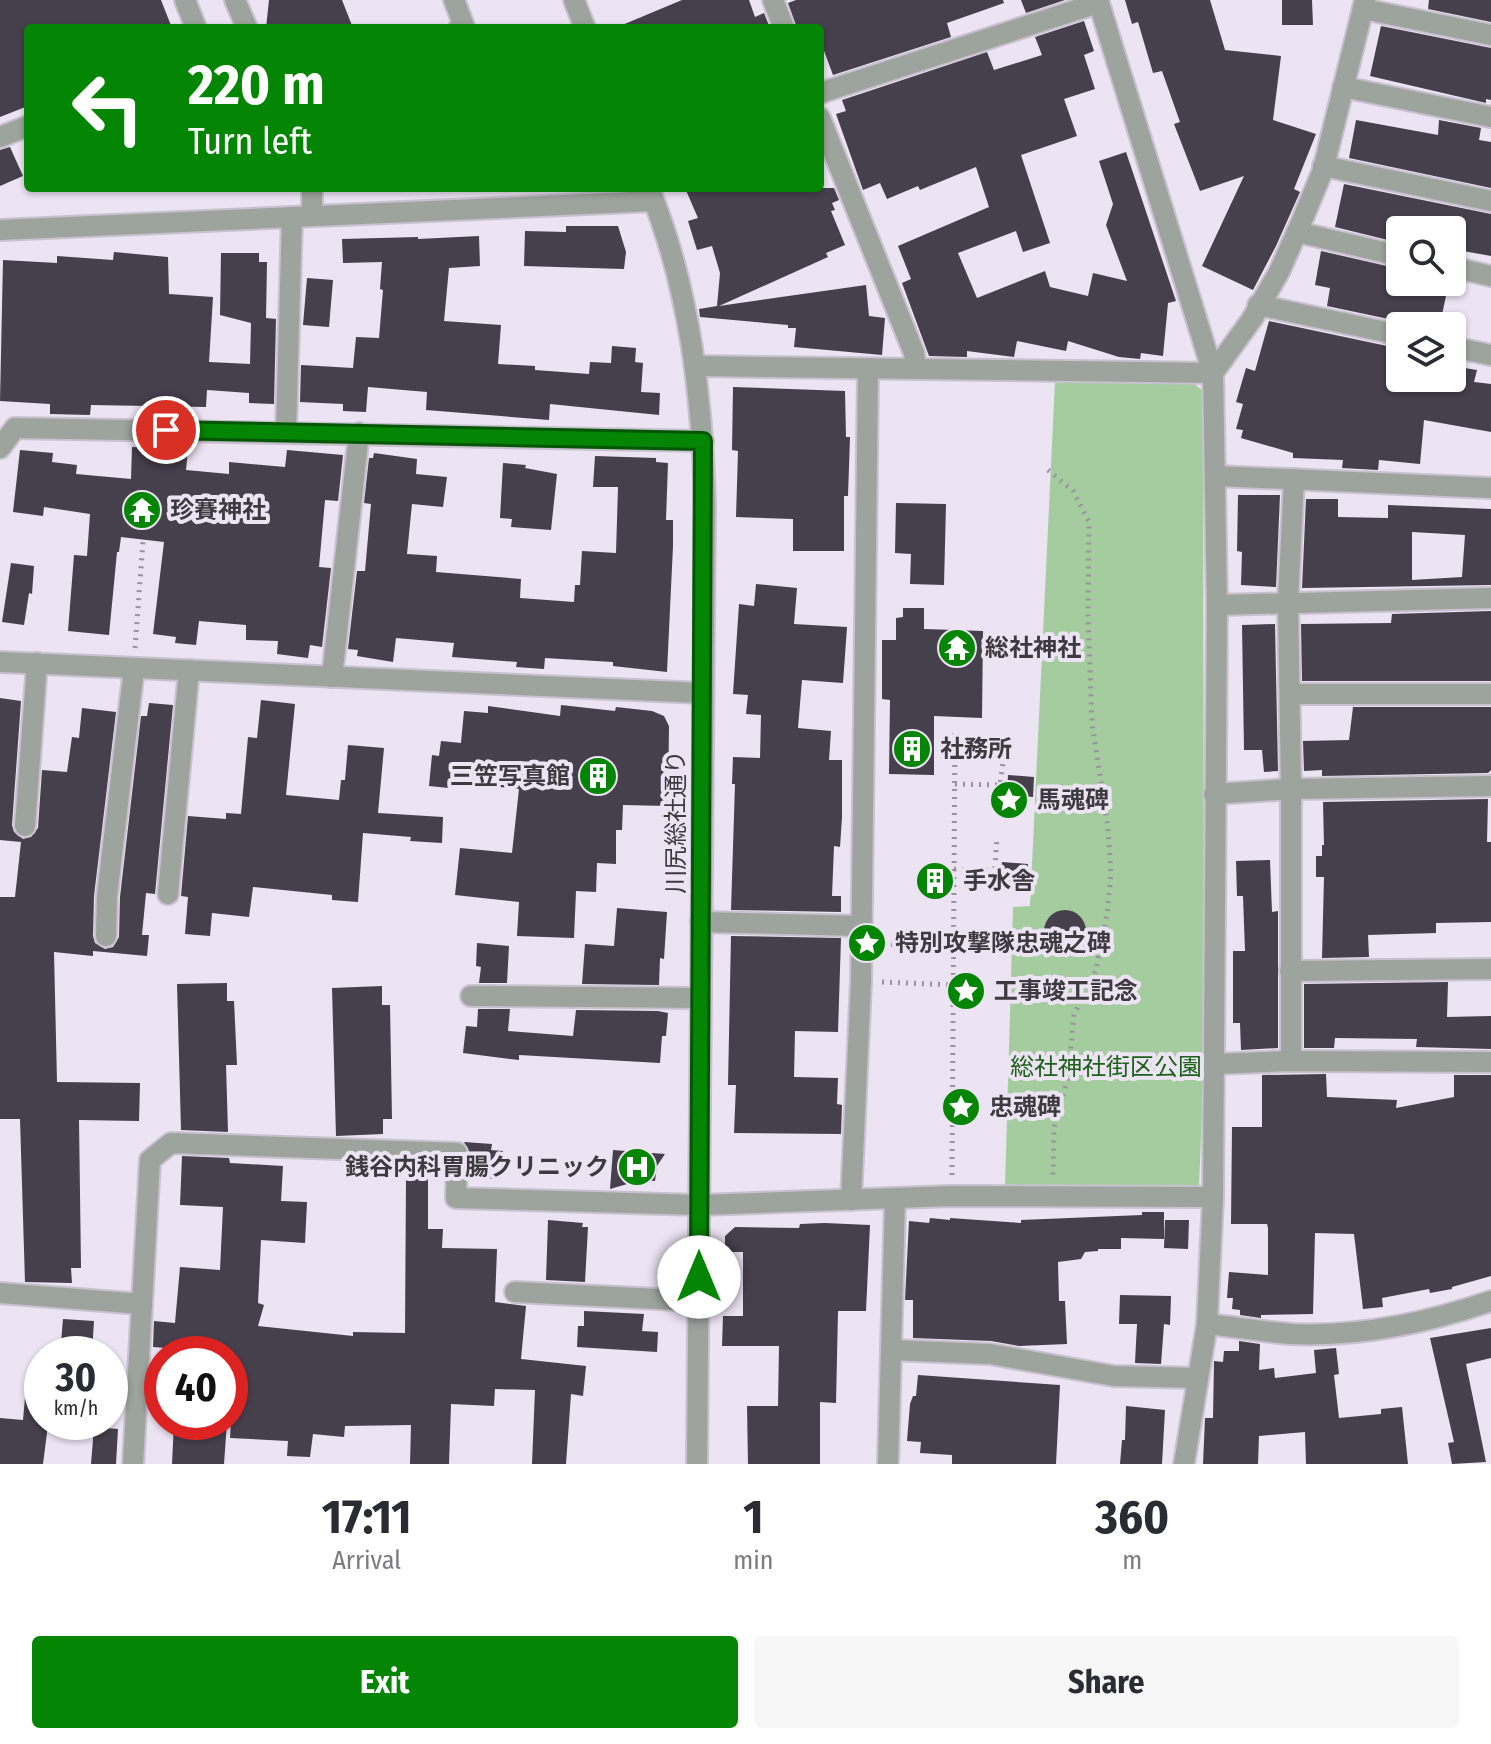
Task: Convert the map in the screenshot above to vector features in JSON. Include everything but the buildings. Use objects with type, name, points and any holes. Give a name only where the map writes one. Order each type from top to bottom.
[{"type":"street","points":[[185,0],[194,24]]},
{"type":"street","points":[[235,0],[245,24]]},
{"type":"street","points":[[454,0],[463,24]]},
{"type":"street","points":[[574,0],[583,24]]},
{"type":"street","points":[[773,0],[782,24]]},
{"type":"street","points":[[824,92],[1098,1],[1213,373],[1217,605],[1213,1197],[1207,1324],[1184,1464]]},
{"type":"street","points":[[1213,373],[1252,319],[1297,232],[1323,166],[1364,5],[1491,35]]},
{"type":"street","points":[[1343,87],[1491,117]]},
{"type":"street","points":[[0,137],[24,128]]},
{"type":"street","points":[[824,128],[914,353],[916,368]]},
{"type":"street","points":[[1323,166],[1491,201]]},
{"type":"street","points":[[286,432],[302,217],[311,192]]},
{"type":"street","points":[[0,230],[302,217],[652,194]]},
{"type":"street","name":"川尻総社通り","points":[[652,194],[688,315],[697,366],[703,441],[697,1464]]},
{"type":"street","points":[[1297,232],[1386,253]]},
{"type":"street","points":[[1466,270],[1491,276]]},
{"type":"street","points":[[1258,305],[1386,332]]},
{"type":"street","points":[[1466,350],[1491,355]]},
{"type":"street","points":[[697,366],[1213,373]]},
{"type":"street","points":[[851,1200],[861,982],[868,369]]},
{"type":"street","points":[[3,439],[15,428],[703,441]]},
{"type":"street","points":[[332,677],[359,433]]},
{"type":"street","points":[[1216,476],[1491,488]]},
{"type":"street","points":[[1291,1061],[1288,601],[1294,479]]},
{"type":"street","points":[[1217,605],[1491,598]]},
{"type":"street","points":[[0,662],[703,693]]},
{"type":"street","points":[[25,826],[37,663]]},
{"type":"street","points":[[106,936],[107,896],[134,668]]},
{"type":"street","points":[[168,894],[189,670]]},
{"type":"street","points":[[1290,694],[1491,694]]},
{"type":"street","points":[[1214,794],[1291,789],[1491,786]]},
{"type":"street","points":[[701,922],[861,926]]},
{"type":"street","points":[[1290,971],[1491,969]]},
{"type":"street","points":[[471,996],[701,998]]},
{"type":"street","points":[[1215,1064],[1291,1061],[1491,1062]]},
{"type":"street","points":[[133,1464],[150,1160],[171,1143],[457,1153],[456,1198],[700,1205],[951,1196],[1213,1197]]},
{"type":"street","points":[[888,1464],[895,1199]]},
{"type":"street","points":[[515,1292],[699,1301]]},
{"type":"street","points":[[0,1293],[142,1304]]},
{"type":"street","points":[[1207,1324],[1293,1334],[1382,1329],[1446,1316],[1491,1301]]},
{"type":"street","points":[[891,1350],[990,1354],[1114,1376],[1198,1378]]},
{"type":"path","points":[[1048,470],[1073,491],[1089,522],[1088,616],[1092,723],[1108,828],[1111,874],[1096,970],[1074,1015],[1068,1077],[1054,1127],[1054,1196]]},
{"type":"path","points":[[134,668],[143,542]]},
{"type":"path","points":[[951,1196],[955,727]]},
{"type":"path","points":[[1001,814],[1000,785],[1004,755]]},
{"type":"path","points":[[955,784],[1000,785]]},
{"type":"path","points":[[994,884],[997,837]]},
{"type":"path","points":[[954,869],[993,871]]},
{"type":"path","points":[[881,943],[954,946]]},
{"type":"path","points":[[861,982],[953,985]]},
{"type":"green space","name":"総社神社街区公園","points":[[1055,381],[1192,382],[1203,391],[1204,1061],[1199,1187],[1005,1188],[1013,907],[1030,906]]},
{"type":"place","name":"珍賽神社","points":[[142,510]]},
{"type":"place","name":"総社神社","points":[[957,648]]},
{"type":"place","name":"社務所","points":[[912,749]]},
{"type":"place","name":"三笠写真館","points":[[598,776]]},
{"type":"place","name":"馬魂碑","points":[[1009,800]]},
{"type":"place","name":"手水舎","points":[[935,881]]},
{"type":"place","name":"特別攻撃隊忠魂之碑","points":[[867,943]]},
{"type":"place","name":"工事竣工記念","points":[[966,991]]},
{"type":"place","name":"忠魂碑","points":[[961,1107]]},
{"type":"place","name":"銭谷内科胃腸クリニック","points":[[637,1167]]},
{"type":"route","points":[[166,430],[703,441],[699,1277]]}]
